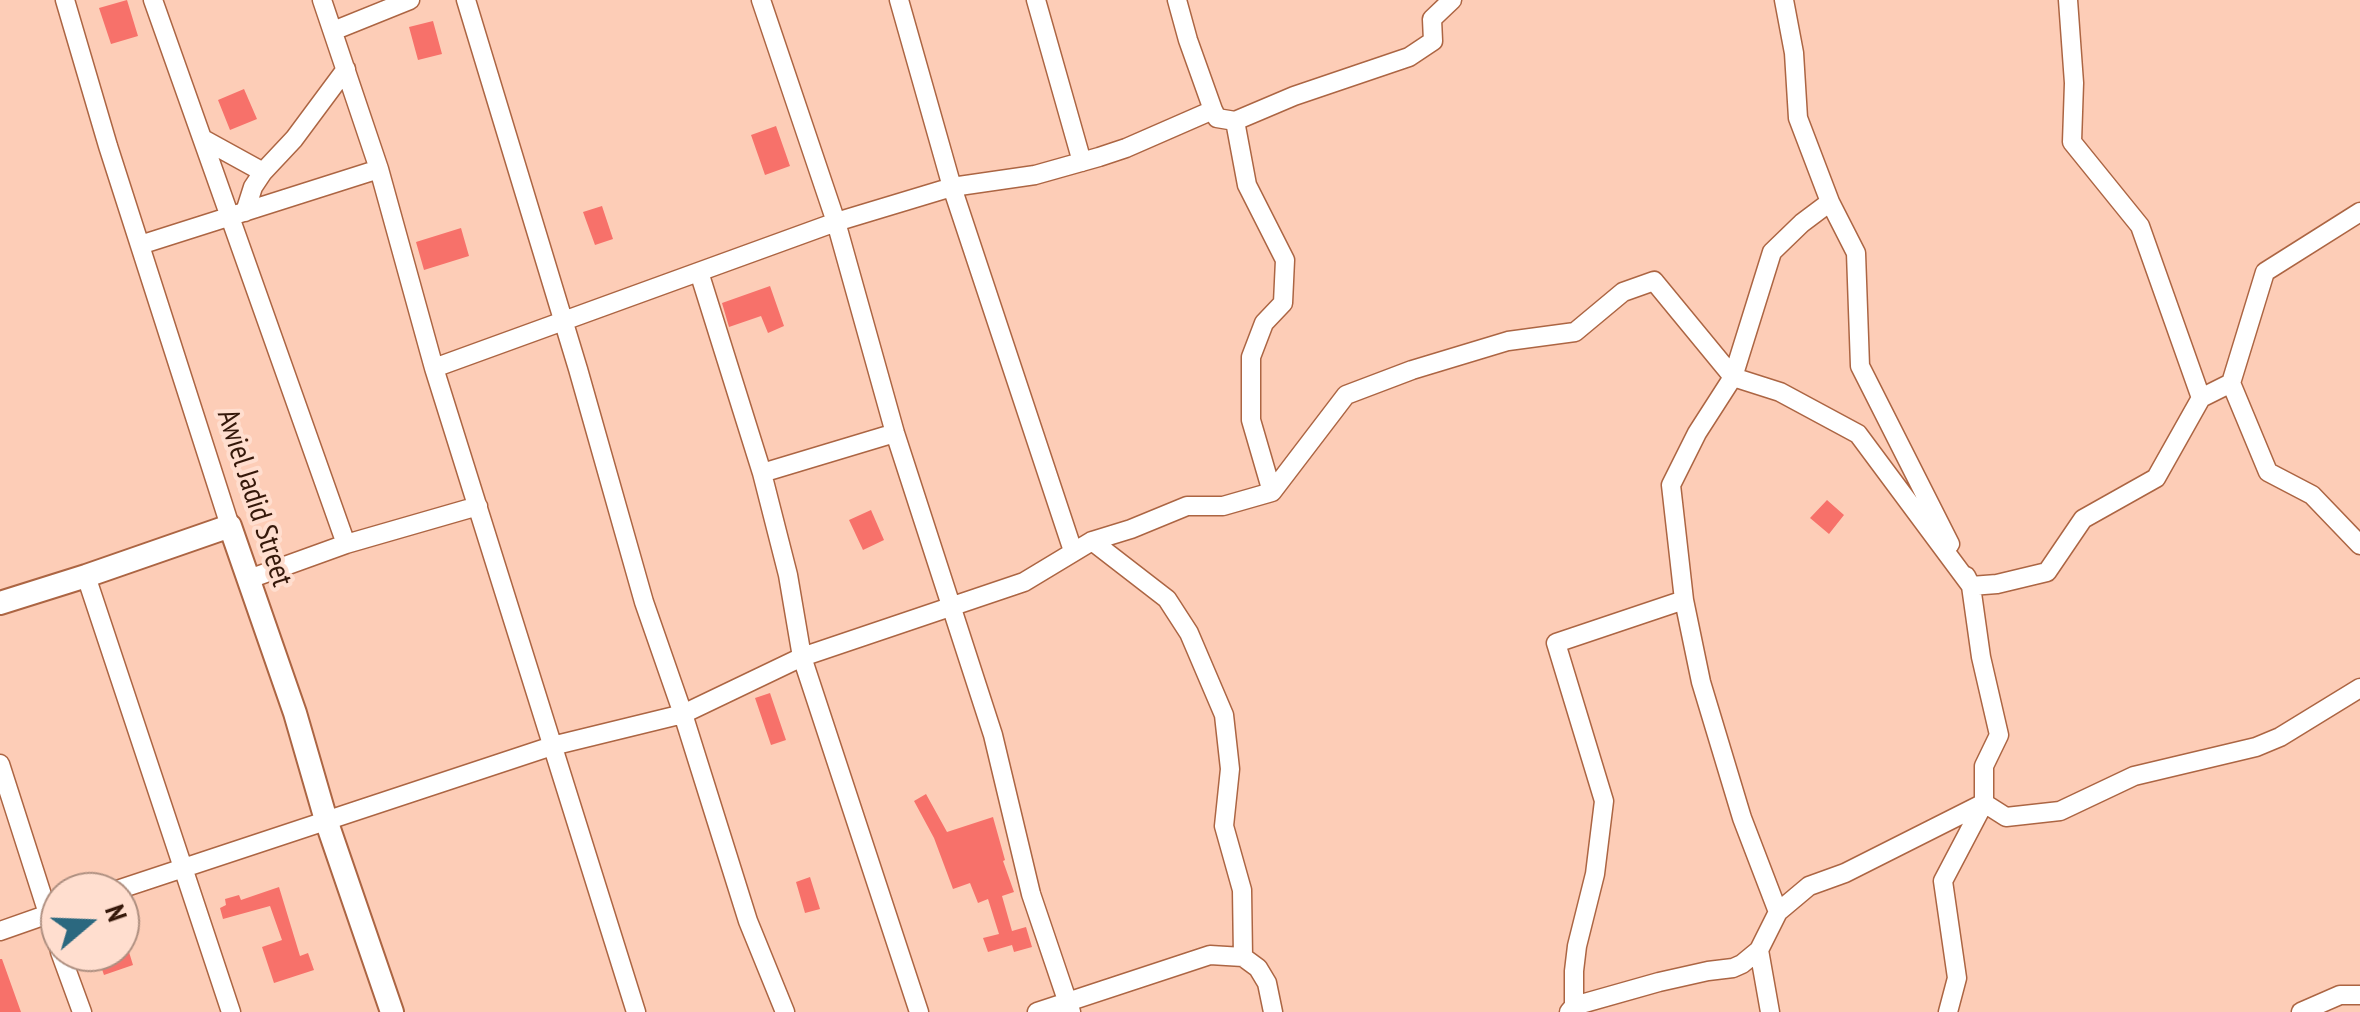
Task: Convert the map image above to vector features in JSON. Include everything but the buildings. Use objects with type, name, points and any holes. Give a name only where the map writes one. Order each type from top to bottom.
[{"type":"street","name":"Awiel Jadid Street","points":[[64,0],[230,526],[392,1012]]},
{"type":"street","points":[[153,0],[203,139],[238,215],[346,544]]},
{"type":"street","points":[[322,0],[379,170],[434,368],[636,1012]]},
{"type":"street","points":[[332,31],[410,0]]},
{"type":"street","points":[[466,0],[644,602],[748,921],[785,1012]]},
{"type":"street","points":[[761,0],[836,222],[895,433],[994,736],[1031,894],[1069,1007]]},
{"type":"street","points":[[899,0],[952,187],[1073,551]]},
{"type":"street","points":[[1036,0],[1082,162]]},
{"type":"street","points":[[1177,0],[1213,110],[1217,118],[1235,120],[1409,58],[1433,41],[1432,20],[1452,0]]},
{"type":"street","points":[[1784,0],[1794,53],[1798,118],[1830,202],[1856,253],[1860,366],[1971,586],[1980,657],[1999,735],[1984,766],[1984,803],[1943,881],[1957,978],[1948,1012]]},
{"type":"street","points":[[2068,0],[2074,83],[2072,142],[2140,226],[2201,398]]},
{"type":"street","points":[[238,215],[262,172],[294,139],[346,69]]},
{"type":"street","points":[[434,368],[836,222],[952,187],[1035,175],[1082,162],[1126,148],[1213,110]]},
{"type":"street","points":[[1235,120],[1247,185],[1284,260],[1283,303],[1264,323],[1251,356],[1251,420],[1272,492]]},
{"type":"street","points":[[203,139],[262,172]]},
{"type":"street","points":[[140,245],[379,170]]},
{"type":"street","points":[[1778,912],[1742,818],[1700,682],[1684,600],[1671,485],[1696,433],[1734,378],[1772,252],[1830,202]]},
{"type":"street","points":[[2360,212],[2265,272],[2231,382],[2268,472],[2312,495],[2360,545]]},
{"type":"street","points":[[699,272],[762,474],[788,575],[802,657],[918,1012]]},
{"type":"street","points":[[140,882],[552,746],[683,714],[802,657],[1024,582],[1092,541],[1188,506],[1223,506],[1272,492],[1346,395],[1508,341],[1575,332],[1623,292],[1654,281],[1734,378],[1780,392],[1858,434],[1971,586]]},
{"type":"street","points":[[1971,586],[2047,572],[2083,519],[2156,478],[2201,398],[2231,382]]},
{"type":"street","points":[[762,474],[895,433]]},
{"type":"street","points":[[249,579],[346,544],[478,506]]},
{"type":"street","points":[[0,603],[230,526]]},
{"type":"street","points":[[1092,541],[1167,598],[1188,633],[1224,715],[1230,769],[1224,826],[1242,890],[1243,958]]},
{"type":"street","points":[[86,576],[232,1012]]},
{"type":"street","points":[[1684,600],[1556,643],[1604,802],[1594,874],[1577,946],[1571,1009],[1659,982],[1732,968],[1759,950],[1778,912],[1809,886],[1844,873],[1984,803]]},
{"type":"street","points":[[1984,803],[2006,817],[2060,811],[2134,776],[2256,747],[2360,688]]},
{"type":"street","points":[[0,764],[40,876]]},
{"type":"street","points":[[0,930],[40,916]]},
{"type":"street","points":[[1759,950],[1773,1010]]},
{"type":"street","points":[[1037,1012],[1069,1007],[1210,955],[1243,958],[1258,968],[1267,983],[1273,1012]]},
{"type":"street","points":[[67,972],[82,1012]]},
{"type":"street","points":[[2301,1012],[2340,996],[2360,995]]}]
